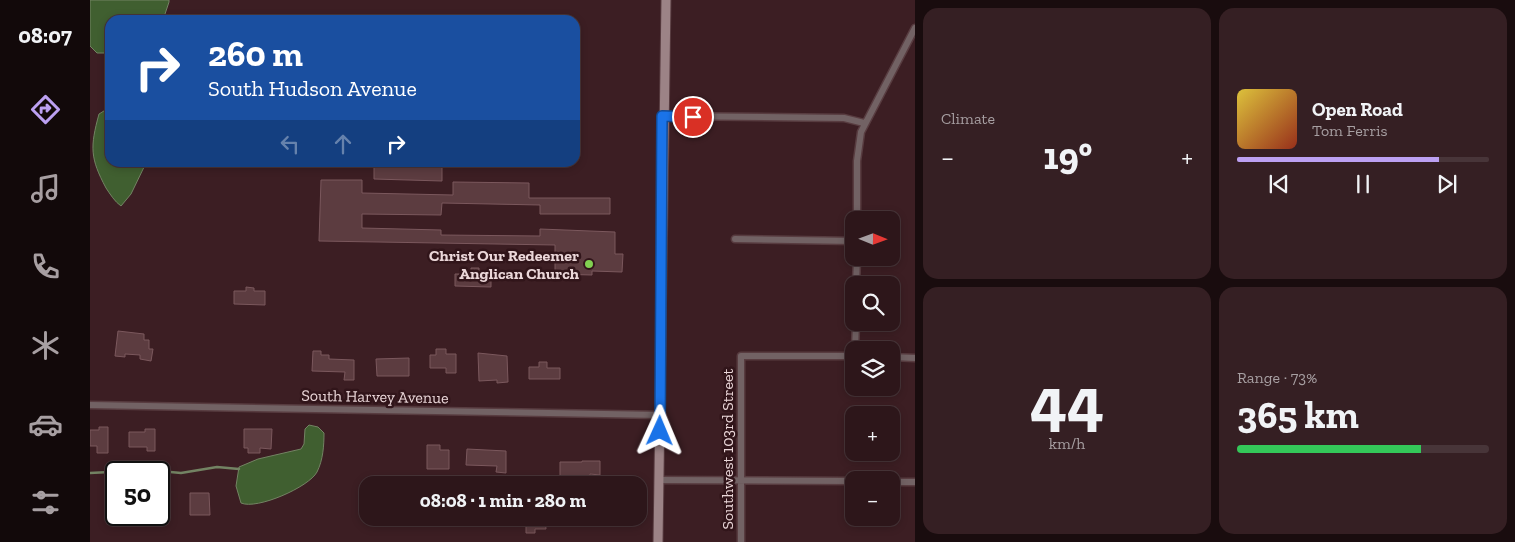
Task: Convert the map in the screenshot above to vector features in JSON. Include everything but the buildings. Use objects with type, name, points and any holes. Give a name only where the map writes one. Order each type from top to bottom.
[{"type":"main road","points":[[658,542],[662,116],[666,0]]},
{"type":"street","points":[[857,211],[858,148],[864,123],[915,28]]},
{"type":"street","points":[[662,116],[844,118],[864,123]]},
{"type":"street","points":[[735,239],[845,241]]},
{"type":"street","name":"Southwest 103rd Street","points":[[740,542],[741,356],[845,356]]},
{"type":"street","points":[[900,357],[915,358]]},
{"type":"street","name":"South Harvey Avenue","points":[[90,405],[660,415]]},
{"type":"street","points":[[659,480],[845,481]]},
{"type":"street","points":[[900,482],[915,482]]},
{"type":"shaded area","points":[[90,0],[169,0],[165,15],[105,15],[105,53],[97,53],[90,46]]},
{"type":"shaded area","points":[[105,110],[105,167],[144,167],[131,194],[121,206],[106,188],[94,160],[93,144],[99,114]]},
{"type":"shaded area","points":[[309,425],[318,427],[324,433],[321,463],[312,478],[282,496],[258,503],[241,503],[236,486],[239,467],[258,459],[301,449],[304,444],[305,429]]},
{"type":"waterway","points":[[90,473],[149,470],[181,473],[217,467],[239,469]]},
{"type":"place","name":"Christ Our Redeemer Anglican Church","points":[[589,264]]},
{"type":"route","points":[[660,431],[662,116],[693,117]]}]
